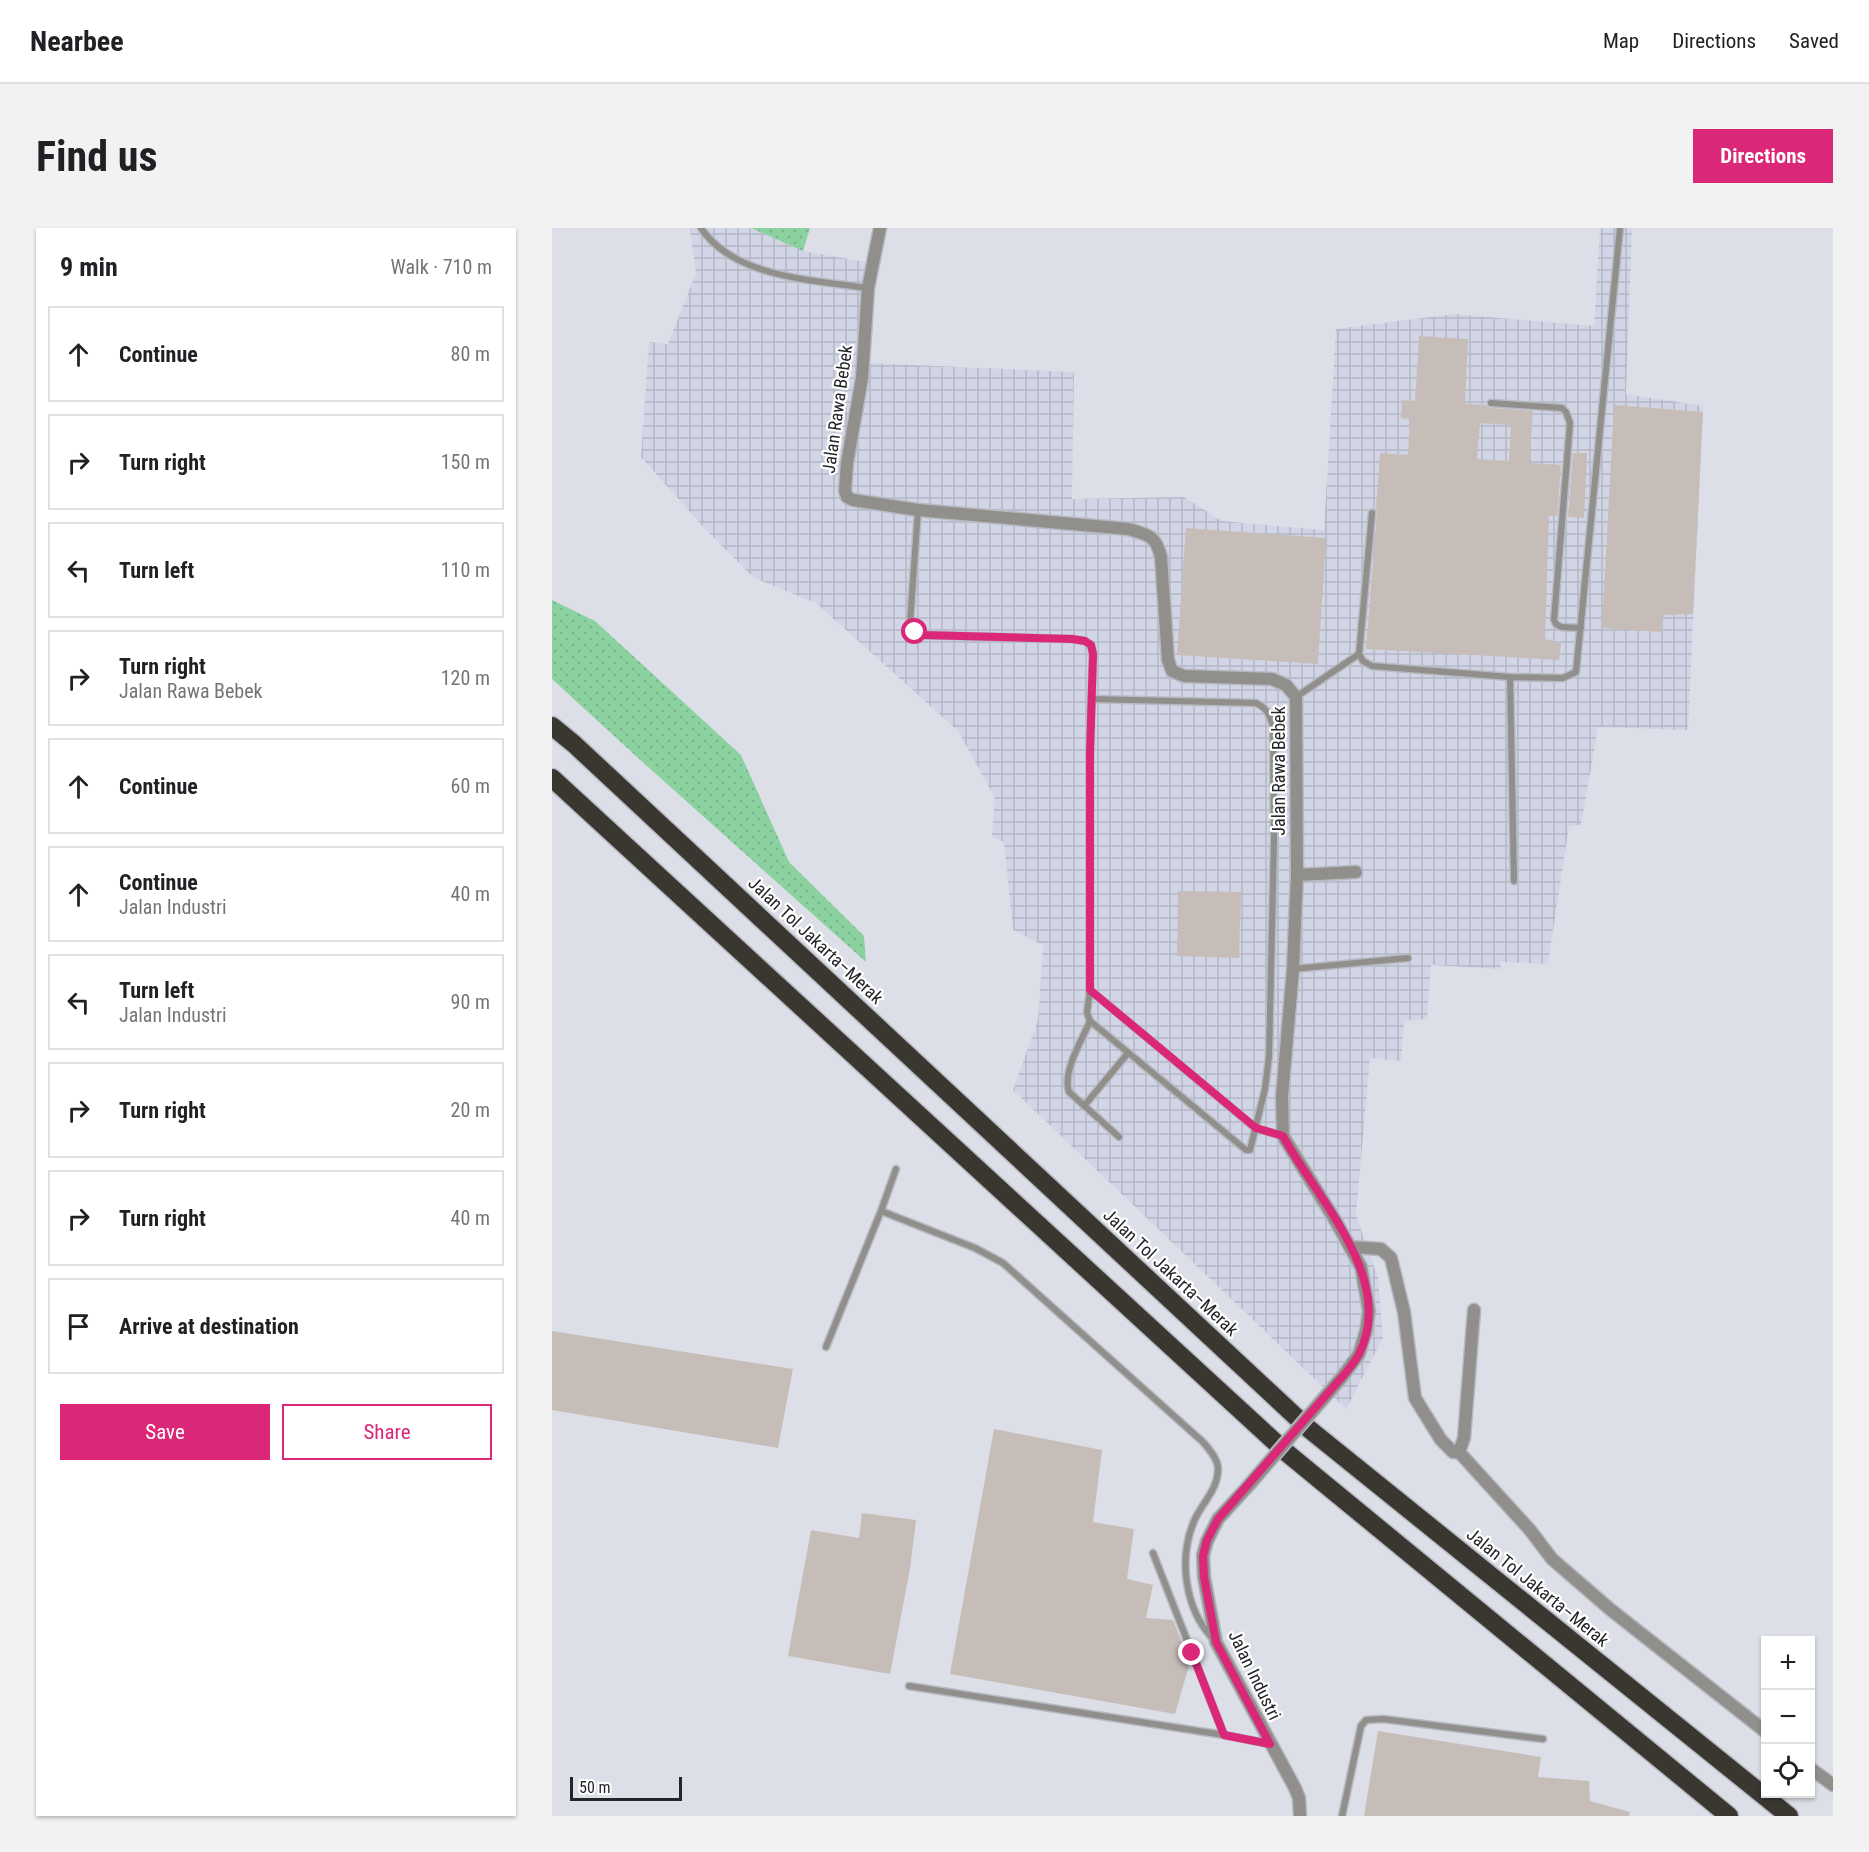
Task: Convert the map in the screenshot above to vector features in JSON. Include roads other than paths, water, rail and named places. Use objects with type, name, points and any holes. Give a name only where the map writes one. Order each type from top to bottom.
[{"type":"highway","name":"Jalan Tol Jakarta–Merak","points":[[552,726],[583,752],[1309,1429],[1789,1816]]},
{"type":"highway","points":[[552,778],[1287,1453],[1730,1816]]},
{"type":"street","name":"Jalan Rawa Bebek","points":[[880,228],[868,288],[862,378],[847,463],[845,491],[847,497],[853,500],[918,510],[1128,529],[1146,534],[1158,543],[1161,558],[1168,660],[1172,671],[1184,676],[1272,679],[1286,685],[1296,697],[1297,875],[1293,969],[1282,1096],[1283,1136]]},
{"type":"street","points":[[1297,875],[1356,872]]},
{"type":"street","points":[[1283,1136],[1350,1247],[1381,1249],[1391,1258],[1404,1312],[1415,1398],[1441,1440],[1453,1452],[1459,1452],[1561,1566],[1643,1635],[1761,1728]]},
{"type":"street","name":"Jalan Industri","points":[[1300,1816],[1299,1798],[1295,1788],[1216,1642],[1204,1577],[1203,1556],[1207,1540],[1218,1519],[1342,1377],[1359,1354],[1369,1311],[1361,1267],[1350,1247]]},
{"type":"street","points":[[1459,1452],[1464,1438],[1474,1310]]},
{"type":"street","points":[[1815,1771],[1833,1785]]},
{"type":"lane","points":[[701,228],[720,250],[735,260],[797,278],[868,288]]},
{"type":"lane","points":[[1372,513],[1359,654],[1363,661],[1372,666],[1510,677],[1563,678],[1576,672],[1579,666],[1620,228]]},
{"type":"lane","points":[[1491,403],[1562,408],[1568,416],[1570,423],[1554,620],[1562,627],[1581,628]]},
{"type":"lane","points":[[918,510],[910,623],[915,632],[922,635],[1072,639],[1088,642],[1091,645],[1093,654],[1090,753],[1090,990],[1087,1013],[1090,1021],[1128,1053],[1246,1150],[1250,1150],[1265,1089],[1271,998],[1274,841],[1273,726],[1270,716],[1263,706],[1256,703],[1092,699]]},
{"type":"lane","points":[[1296,697],[1359,654]]},
{"type":"lane","points":[[1510,677],[1514,881]]},
{"type":"lane","points":[[1293,969],[1408,958]]},
{"type":"lane","points":[[1090,990],[1256,1128],[1283,1136]]},
{"type":"lane","points":[[1090,1021],[1068,1072],[1066,1083],[1069,1092],[1119,1137]]},
{"type":"lane","points":[[1084,1106],[1128,1053]]},
{"type":"lane","points":[[826,1347],[896,1169]]},
{"type":"lane","points":[[881,1211],[975,1248],[1003,1263],[1212,1452],[1218,1468],[1216,1482],[1188,1536],[1185,1558],[1186,1581],[1193,1605],[1203,1629],[1216,1642]]},
{"type":"lane","points":[[1153,1553],[1224,1735]]},
{"type":"lane","points":[[909,1686],[1270,1744]]},
{"type":"lane","points":[[1342,1816],[1361,1726],[1366,1720],[1383,1719],[1543,1739]]}]
